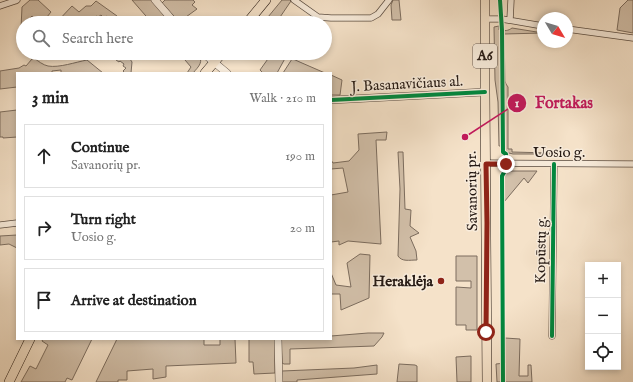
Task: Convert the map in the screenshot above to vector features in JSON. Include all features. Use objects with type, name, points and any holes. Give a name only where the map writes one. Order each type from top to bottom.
[{"type":"main road","points":[[253,16],[266,0]]},
{"type":"main road","name":"Savanorių pr.","points":[[485,0],[487,382]]},
{"type":"main road","points":[[206,72],[214,62]]},
{"type":"main road","points":[[9,382],[30,340]]},
{"type":"street","points":[[0,6],[17,0]]},
{"type":"street","points":[[155,0],[169,16]]},
{"type":"street","points":[[294,0],[317,16]]},
{"type":"street","points":[[332,18],[372,18],[378,14],[389,0]]},
{"type":"street","points":[[510,20],[512,0]]},
{"type":"street","points":[[485,19],[502,19],[537,25]]},
{"type":"street","points":[[573,30],[633,38]]},
{"type":"street","points":[[212,60],[226,72]]},
{"type":"street","name":"J. Basanavičiaus al.","points":[[332,100],[485,92]]},
{"type":"street","name":"Uosio g.","points":[[486,164],[633,164]]},
{"type":"street","name":"Kopūstų g.","points":[[552,336],[554,164]]},
{"type":"street","points":[[0,225],[16,223]]},
{"type":"street","points":[[278,340],[279,382]]},
{"type":"shaded area","points":[[30,0],[38,0],[51,12],[48,16],[22,16],[22,7]]},
{"type":"shaded area","points":[[132,0],[151,0],[166,16],[146,16]]},
{"type":"shaded area","points":[[165,0],[193,0],[195,2],[192,5],[197,9],[187,16],[174,16],[162,3]]},
{"type":"shaded area","points":[[282,0],[291,1],[281,16],[269,16]]},
{"type":"shaded area","points":[[393,0],[399,0],[401,20],[392,20],[391,5]]},
{"type":"shaded area","points":[[628,0],[633,0],[633,33],[617,30],[620,8]]},
{"type":"shaded area","points":[[96,1],[117,16],[63,16],[72,6],[79,12],[86,6],[91,6]]},
{"type":"shaded area","points":[[499,26],[499,30],[509,30],[512,28],[537,32],[504,34],[505,81],[508,87],[508,149],[512,149],[512,152],[550,154],[513,154],[505,152],[505,146],[499,146],[498,102],[495,80],[494,27]]},
{"type":"shaded area","points":[[31,60],[37,60],[48,66],[62,66],[87,60],[102,72],[61,72],[61,70],[52,72],[16,72],[16,87],[0,89],[0,71],[19,68],[24,65],[26,66]]},
{"type":"shaded area","points":[[116,60],[131,60],[132,62],[131,72],[124,72],[123,71],[126,68],[123,66],[124,64],[120,61],[119,62]]},
{"type":"shaded area","points":[[185,60],[201,60],[199,66],[194,72],[188,72],[191,67]]},
{"type":"shaded area","points":[[267,60],[284,60],[278,72],[262,72],[260,70]]},
{"type":"shaded area","points":[[291,60],[295,60],[323,72],[284,72]]},
{"type":"shaded area","points":[[332,75],[342,80],[340,95],[332,95]]},
{"type":"shaded area","points":[[16,110],[16,137],[0,137],[0,112]]},
{"type":"shaded area","points":[[387,132],[386,140],[376,140],[381,244],[348,241],[339,245],[339,241],[332,242],[332,195],[348,192],[343,168],[332,169],[332,162],[333,163],[349,161],[359,150],[358,134]]},
{"type":"shaded area","points":[[398,152],[403,152],[405,209],[411,210],[410,226],[419,233],[410,237],[416,251],[417,260],[404,260],[398,256],[400,189]]},
{"type":"shaded area","points":[[506,171],[537,171],[528,183],[524,178],[504,202],[504,173]]},
{"type":"shaded area","points":[[16,235],[16,248],[9,244],[0,245],[0,236]]},
{"type":"shaded area","points":[[360,254],[370,255],[369,298],[341,310],[340,294],[332,294],[332,275],[336,285],[351,287],[347,263]]},
{"type":"shaded area","points":[[456,256],[477,256],[477,330],[466,330],[466,325],[456,325],[456,287],[471,288],[471,281],[456,281]]},
{"type":"shaded area","points":[[384,333],[374,346],[290,349],[290,364],[282,363],[281,340],[332,340],[332,336]]},
{"type":"shaded area","points":[[505,338],[520,339],[519,376],[528,376],[528,365],[531,365],[532,382],[497,382],[496,364],[505,363]]},
{"type":"shaded area","points":[[92,340],[72,380],[67,378],[65,382],[21,382],[30,366],[36,369],[48,345],[42,341]]},
{"type":"shaded area","points":[[117,340],[204,340],[204,345],[220,345],[220,340],[235,340],[236,363],[166,366],[166,377],[153,379],[153,369],[127,371],[127,380],[118,380],[118,382],[96,382]]},
{"type":"shaded area","points":[[249,340],[275,340],[275,373],[254,374],[253,362],[249,362]]},
{"type":"shaded area","points":[[471,356],[471,382],[457,382],[456,357]]},
{"type":"shaded area","points":[[399,364],[417,366],[417,382],[397,382]]},
{"type":"shaded area","points":[[377,365],[377,374],[297,380],[297,382],[282,382],[282,371],[354,368]]},
{"type":"cycle path","points":[[500,0],[502,30],[503,152],[506,154],[506,169],[502,176],[503,382]]},
{"type":"cycle path","points":[[332,100],[485,92]]},
{"type":"cycle path","points":[[552,336],[554,164]]},
{"type":"place","name":"Fortakas","points":[[465,137]]},
{"type":"place","name":"Heraklėja","points":[[441,281]]},
{"type":"route","points":[[486,332],[486,164],[506,164]]}]
